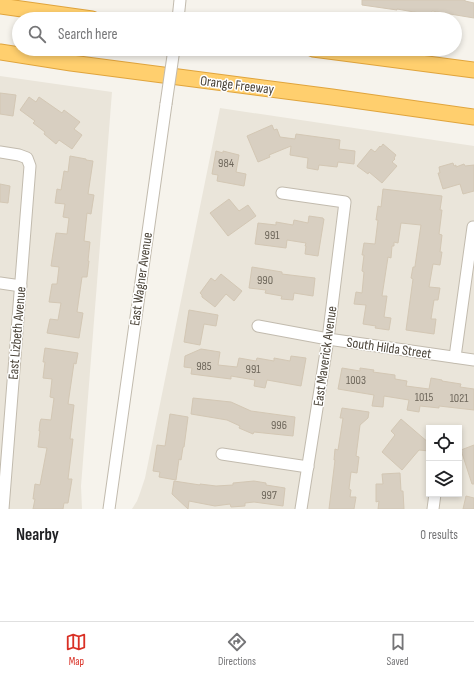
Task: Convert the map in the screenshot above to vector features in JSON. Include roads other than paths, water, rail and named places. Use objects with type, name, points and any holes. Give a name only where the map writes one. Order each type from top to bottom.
[{"type":"highway","points":[[0,6],[42,12]]},
{"type":"highway","name":"Orange Freeway","points":[[0,52],[12,54]]},
{"type":"highway","name":"Orange Freeway","points":[[26,56],[474,117]]},
{"type":"highway","points":[[367,56],[474,70]]},
{"type":"street","points":[[179,12],[180,0]]},
{"type":"street","name":"East Wagner Avenue","points":[[108,509],[173,56]]},
{"type":"street","name":"East Lizbeth Avenue","points":[[0,152],[19,154],[27,158],[30,166],[21,286],[4,434],[3,509]]},
{"type":"street","name":"East Maverick Avenue","points":[[282,193],[345,202],[328,339],[301,509]]},
{"type":"street","points":[[455,357],[473,227]]},
{"type":"street","points":[[0,283],[21,286]]},
{"type":"street","name":"South Hilda Street","points":[[258,326],[328,339],[474,360]]},
{"type":"street","points":[[222,454],[308,467]]},
{"type":"street","points":[[433,509],[435,497]]}]
